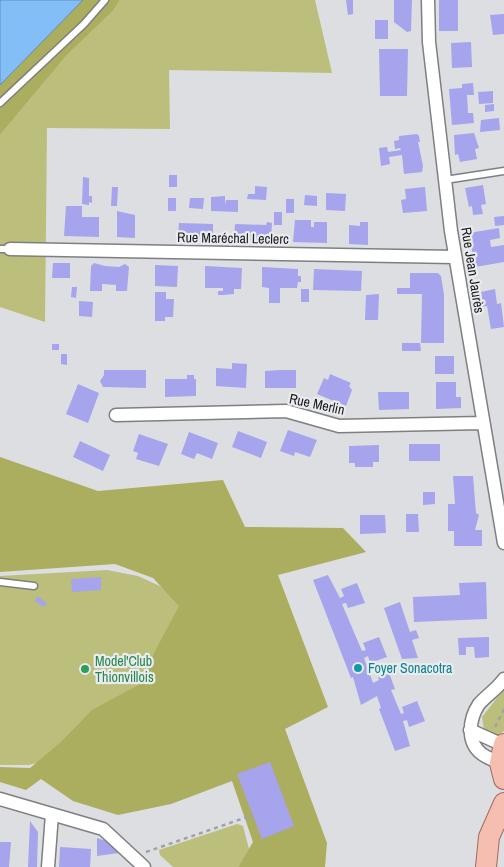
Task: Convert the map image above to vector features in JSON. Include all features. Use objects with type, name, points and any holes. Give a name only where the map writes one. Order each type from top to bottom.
[{"type":"main road","points":[[486,867],[489,836],[504,803]]},
{"type":"main road","points":[[491,867],[504,837]]},
{"type":"street","name":"Rue Jean Jaurès","points":[[428,0],[429,42],[455,257],[482,423],[504,542]]},
{"type":"street","name":"Rue Maréchal Leclerc","points":[[5,249],[455,257]]},
{"type":"street","name":"Rue Merlin","points":[[116,415],[286,412],[339,426],[482,423]]},
{"type":"street","points":[[501,753],[482,754],[474,744],[470,730],[472,718],[479,705],[504,679]]},
{"type":"street","points":[[470,730],[501,753]]},
{"type":"street","points":[[0,799],[103,828],[144,867]]},
{"type":"street","points":[[48,867],[52,814]]},
{"type":"lane","points":[[0,103],[84,24],[105,0]]},
{"type":"lane","points":[[445,180],[504,171]]},
{"type":"lane","points":[[0,582],[34,586]]},
{"type":"path","points":[[501,753],[504,709]]},
{"type":"path","points":[[133,856],[253,815]]},
{"type":"green space","points":[[76,0],[120,0],[113,11],[67,55],[0,135],[0,84]]},
{"type":"green space","points":[[120,0],[315,0],[332,73],[169,70],[170,129],[47,128],[45,322],[0,307],[0,135],[67,55],[113,11]]},
{"type":"green space","points":[[0,457],[98,491],[223,480],[245,527],[343,528],[366,552],[278,575],[328,707],[285,729],[327,843],[325,867],[238,867],[253,842],[232,781],[171,804],[118,815],[73,801],[41,779],[26,790],[0,782],[0,767],[30,768],[61,742],[92,710],[142,683],[154,653],[179,606],[153,578],[115,564],[0,572]]},
{"type":"green space","name":"Model'Club Thionvillois","points":[[107,570],[138,576],[173,592],[194,623],[186,648],[62,756],[29,765],[0,765],[0,576]]},
{"type":"green space","points":[[504,689],[504,731],[496,737],[484,730],[482,717]]},
{"type":"green space","points":[[237,824],[243,826],[249,849],[238,867],[173,867],[160,855],[159,850]]},
{"type":"water","points":[[0,0],[83,0],[0,85]]},
{"type":"building","points":[[346,0],[353,0],[353,14],[348,15]]},
{"type":"building","points":[[394,0],[412,0],[411,31],[407,32],[394,22]]},
{"type":"building","points":[[439,0],[458,0],[458,31],[439,31]]},
{"type":"building","points":[[504,14],[504,34],[493,35],[490,15]]},
{"type":"building","points":[[375,20],[388,20],[388,39],[375,39]]},
{"type":"building","points":[[471,42],[472,67],[452,68],[451,43]]},
{"type":"building","points":[[379,49],[408,49],[407,96],[380,96]]},
{"type":"building","points":[[473,83],[474,95],[467,95],[468,113],[473,113],[474,123],[452,125],[449,89],[462,88],[462,84]]},
{"type":"building","points":[[493,91],[493,103],[479,104],[478,92]]},
{"type":"building","points":[[494,104],[494,111],[485,112],[485,105]]},
{"type":"building","points":[[499,118],[500,130],[480,132],[481,120]]},
{"type":"building","points":[[474,133],[479,148],[475,149],[477,159],[460,162],[458,154],[455,155],[454,135]]},
{"type":"building","points":[[417,134],[420,142],[418,142],[423,166],[422,172],[404,174],[402,155],[389,157],[390,164],[381,166],[379,148],[387,147],[388,152],[401,150],[400,148],[395,149],[394,141],[399,140],[399,136]]},
{"type":"building","points":[[169,175],[177,175],[177,187],[169,187]]},
{"type":"building","points":[[83,177],[89,178],[89,196],[92,196],[92,203],[89,202],[89,205],[82,204]]},
{"type":"building","points":[[483,185],[486,204],[481,205],[483,214],[473,215],[472,206],[469,207],[465,188]]},
{"type":"building","points":[[255,186],[267,187],[266,200],[247,199],[248,194],[255,194]]},
{"type":"building","points":[[112,187],[118,187],[117,206],[111,206]]},
{"type":"building","points":[[425,187],[427,211],[403,213],[401,200],[406,199],[405,189]]},
{"type":"building","points":[[326,193],[346,194],[345,211],[326,210]]},
{"type":"building","points":[[305,195],[317,196],[317,206],[304,205]]},
{"type":"building","points":[[225,196],[225,205],[226,200],[238,200],[238,212],[211,211],[211,197]]},
{"type":"building","points":[[168,198],[176,198],[176,211],[168,211]]},
{"type":"building","points":[[190,198],[204,198],[203,209],[189,208]]},
{"type":"building","points":[[286,199],[294,199],[294,213],[286,213]]},
{"type":"building","points":[[66,206],[82,206],[82,217],[99,217],[99,237],[64,236]]},
{"type":"building","points":[[117,211],[135,215],[135,238],[117,237]]},
{"type":"building","points":[[274,212],[282,212],[282,225],[274,225]]},
{"type":"building","points":[[504,216],[504,225],[495,226],[494,217]]},
{"type":"building","points":[[295,220],[311,220],[311,227],[314,227],[314,222],[327,222],[327,243],[293,242]]},
{"type":"building","points":[[267,222],[272,223],[271,241],[234,240],[235,224],[266,225]]},
{"type":"building","points":[[360,222],[368,222],[368,245],[349,244],[349,225],[360,226]]},
{"type":"building","points":[[179,223],[213,224],[213,240],[178,239]]},
{"type":"building","points":[[499,228],[500,238],[490,240],[491,247],[504,245],[504,262],[475,267],[469,233]]},
{"type":"building","points":[[53,263],[70,263],[70,278],[52,278]]},
{"type":"building","points":[[94,263],[119,267],[125,264],[129,267],[127,291],[116,291],[116,285],[102,284],[102,291],[90,291],[91,266]]},
{"type":"building","points":[[155,265],[178,266],[177,287],[155,286]]},
{"type":"building","points":[[205,266],[242,268],[241,289],[234,289],[234,294],[218,295],[218,291],[223,291],[223,288],[205,288]]},
{"type":"building","points":[[262,267],[298,269],[298,276],[301,276],[301,282],[298,282],[297,288],[280,288],[280,303],[269,303],[269,288],[262,287]]},
{"type":"building","points":[[314,269],[362,271],[361,291],[313,290]]},
{"type":"building","points":[[410,273],[438,273],[441,276],[444,295],[444,343],[421,343],[422,294],[397,294],[397,288],[410,288]]},
{"type":"building","points":[[72,287],[77,287],[76,298],[71,297]]},
{"type":"building","points":[[301,289],[309,289],[309,302],[301,302]]},
{"type":"building","points":[[495,289],[497,304],[501,303],[504,327],[491,329],[487,306],[481,307],[479,298],[482,298],[481,292]]},
{"type":"building","points":[[155,292],[166,292],[166,299],[174,299],[173,317],[165,317],[165,321],[155,321]]},
{"type":"building","points":[[379,294],[378,320],[365,320],[366,295]]},
{"type":"building","points":[[79,301],[93,302],[92,317],[79,316]]},
{"type":"building","points":[[402,343],[420,343],[421,351],[402,351]]},
{"type":"building","points":[[52,344],[59,344],[59,350],[52,350]]},
{"type":"building","points":[[61,354],[67,354],[67,365],[61,364]]},
{"type":"building","points":[[435,356],[454,356],[454,374],[435,374]]},
{"type":"building","points":[[232,363],[247,364],[246,388],[216,386],[216,368],[232,369]]},
{"type":"building","points":[[104,370],[146,370],[146,388],[103,387],[100,381],[104,375]]},
{"type":"building","points":[[296,370],[296,388],[265,388],[265,371]]},
{"type":"building","points":[[330,374],[351,383],[349,386],[352,390],[346,406],[317,394],[324,378],[328,380]]},
{"type":"building","points":[[187,375],[194,375],[194,379],[196,379],[196,396],[165,397],[165,379],[187,379]]},
{"type":"building","points":[[436,382],[456,382],[456,397],[461,397],[461,408],[436,409]]},
{"type":"building","points":[[78,384],[99,393],[88,423],[66,414]]},
{"type":"building","points":[[378,392],[409,392],[409,409],[379,410]]},
{"type":"building","points":[[288,430],[317,440],[310,457],[295,452],[294,456],[280,451]]},
{"type":"building","points":[[238,431],[267,442],[261,458],[232,447]]},
{"type":"building","points":[[189,432],[218,443],[212,459],[197,453],[194,459],[181,454]]},
{"type":"building","points":[[139,434],[168,444],[159,466],[136,459],[138,453],[133,451]]},
{"type":"building","points":[[80,441],[110,455],[103,471],[73,457]]},
{"type":"building","points":[[409,444],[440,444],[440,461],[409,461]]},
{"type":"building","points":[[379,445],[379,462],[373,462],[373,467],[355,467],[355,463],[349,463],[349,446]]},
{"type":"building","points":[[453,476],[473,476],[476,513],[479,515],[475,530],[482,530],[482,546],[454,546],[454,531],[448,531],[448,504],[455,504]]},
{"type":"building","points":[[423,492],[435,492],[435,504],[423,505]]},
{"type":"building","points":[[406,514],[418,514],[419,532],[406,532]]},
{"type":"building","points":[[360,515],[385,515],[386,533],[360,534]]},
{"type":"building","name":"Foyer Sonacotra","points":[[328,575],[340,598],[344,596],[341,589],[357,583],[365,603],[348,608],[346,603],[342,604],[362,651],[366,650],[363,643],[379,637],[387,657],[370,663],[368,656],[364,658],[373,683],[379,680],[378,677],[389,673],[395,689],[391,690],[401,714],[404,713],[402,707],[417,701],[425,721],[409,727],[407,720],[403,721],[410,746],[395,751],[379,709],[381,708],[377,696],[361,705],[353,677],[351,678],[313,580]]},
{"type":"building","points":[[101,577],[101,590],[72,592],[71,579]]},
{"type":"building","points":[[486,582],[487,619],[414,622],[413,597],[460,595],[459,583]]},
{"type":"building","points":[[37,596],[47,603],[44,607],[35,601]]},
{"type":"building","points":[[400,602],[410,632],[416,630],[419,638],[412,640],[418,658],[402,659],[384,608]]},
{"type":"building","points":[[489,637],[489,657],[475,658],[474,647],[466,647],[466,655],[459,655],[458,638]]},
{"type":"building","points":[[270,762],[294,826],[262,839],[237,774]]},
{"type":"building","points":[[30,821],[38,832],[37,867],[28,867]]},
{"type":"building","points":[[97,838],[109,842],[119,853],[97,856]]},
{"type":"building","points":[[0,842],[11,842],[9,867],[0,867]]},
{"type":"building","points":[[60,847],[91,849],[90,867],[59,867]]},
{"type":"place","name":"Foyer Sonacotra","points":[[358,668]]},
{"type":"place","name":"Model'Club Thionvillois","points":[[85,669]]}]
